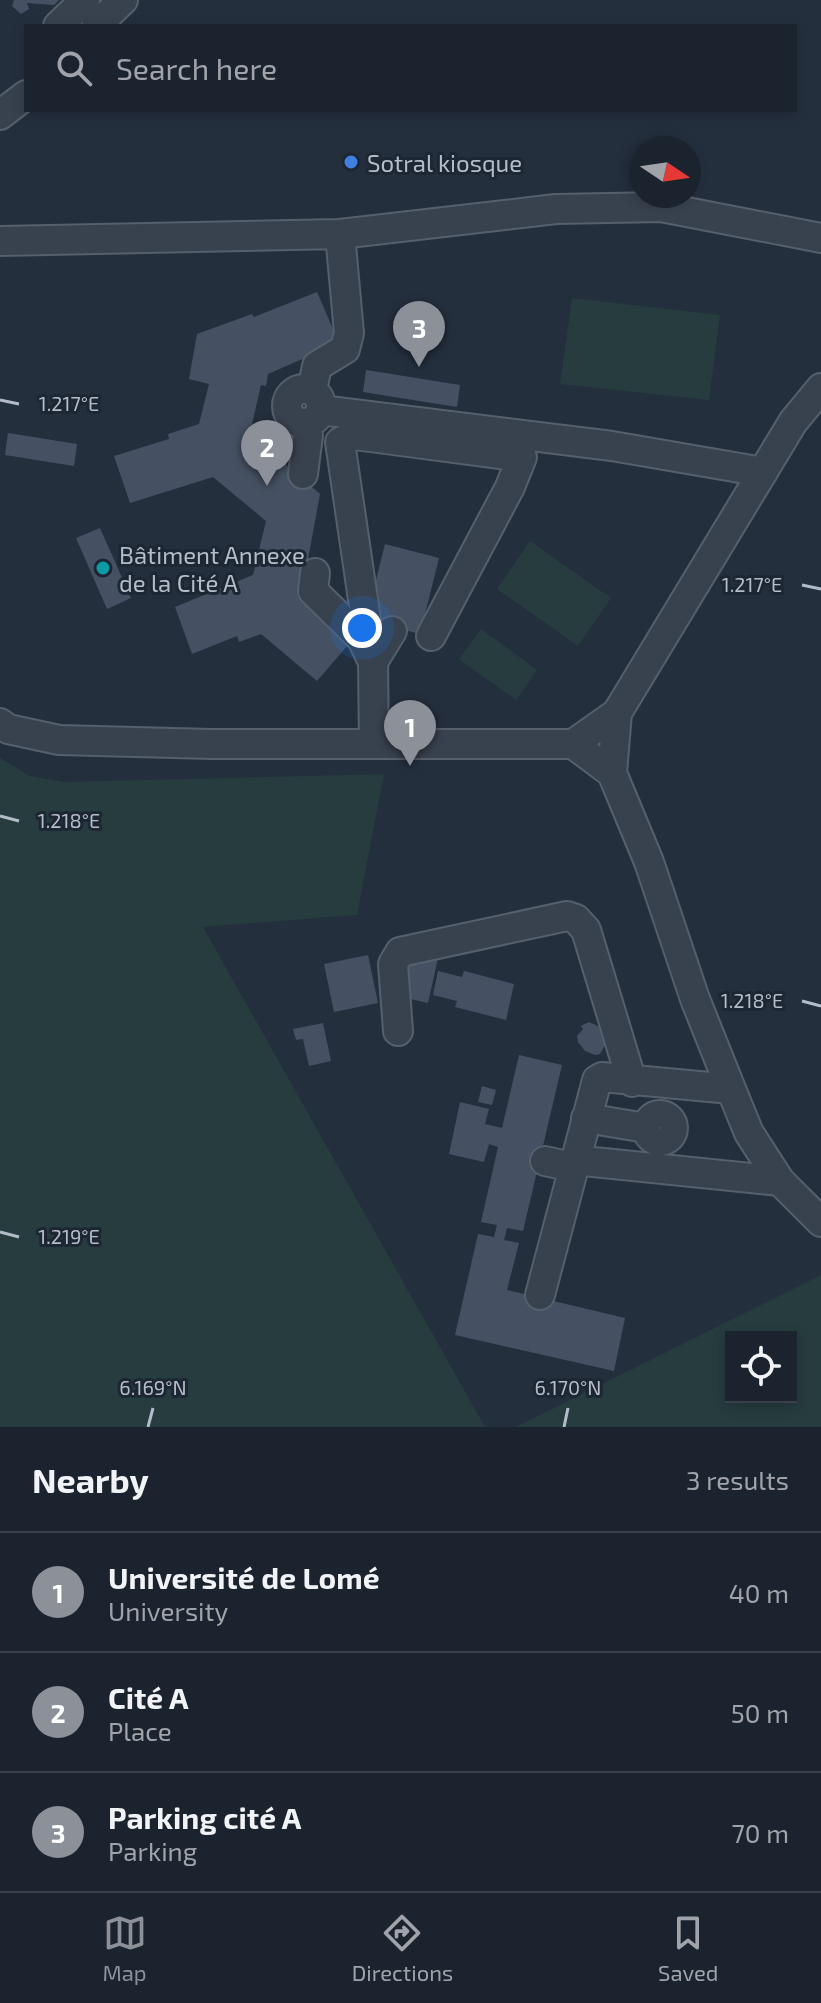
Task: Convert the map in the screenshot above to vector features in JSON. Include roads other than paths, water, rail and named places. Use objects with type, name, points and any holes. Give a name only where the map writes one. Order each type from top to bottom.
[{"type":"lane","points":[[60,24],[85,0]]},
{"type":"lane","points":[[98,24],[123,0]]},
{"type":"lane","points":[[0,115],[24,97]]},
{"type":"lane","points":[[0,241],[340,234],[556,209],[661,207],[821,238]]},
{"type":"lane","points":[[340,234],[349,333],[345,349],[317,366],[304,466],[343,465]]},
{"type":"lane","points":[[0,723],[8,729],[59,740],[573,744],[617,713],[793,422],[821,388]]},
{"type":"lane","points":[[312,408],[612,446],[763,472]]},
{"type":"lane","points":[[366,620],[340,442],[355,435],[522,457],[510,487],[431,636]]},
{"type":"lane","points":[[315,573],[313,591],[362,639],[373,662],[374,744]]},
{"type":"lane","points":[[373,662],[392,631]]},
{"type":"lane","points":[[617,713],[612,773],[649,862],[695,999],[731,1089],[749,1133],[780,1181],[821,1222]]},
{"type":"lane","points":[[573,744],[612,773]]},
{"type":"lane","points":[[398,1031],[393,964],[400,952],[567,916],[576,919],[586,930],[632,1082]]},
{"type":"lane","points":[[540,1295],[564,1163],[586,1118],[599,1078],[731,1089]]},
{"type":"lane","points":[[659,1128],[680,1098],[693,1087]]},
{"type":"lane","points":[[586,1118],[659,1128]]},
{"type":"lane","points":[[659,1128],[680,1170]]},
{"type":"lane","points":[[564,1163],[680,1170],[780,1181]]},
{"type":"place","name":"Sotral kiosque","points":[[351,162]]},
{"type":"place","name":"Parking cité A","points":[[419,367]]},
{"type":"place","name":"Cité A","points":[[267,486]]},
{"type":"place","name":"Bâtiment Annexe de la Cité A","points":[[103,568]]},
{"type":"place","name":"Université de Lomé","points":[[410,766]]}]
